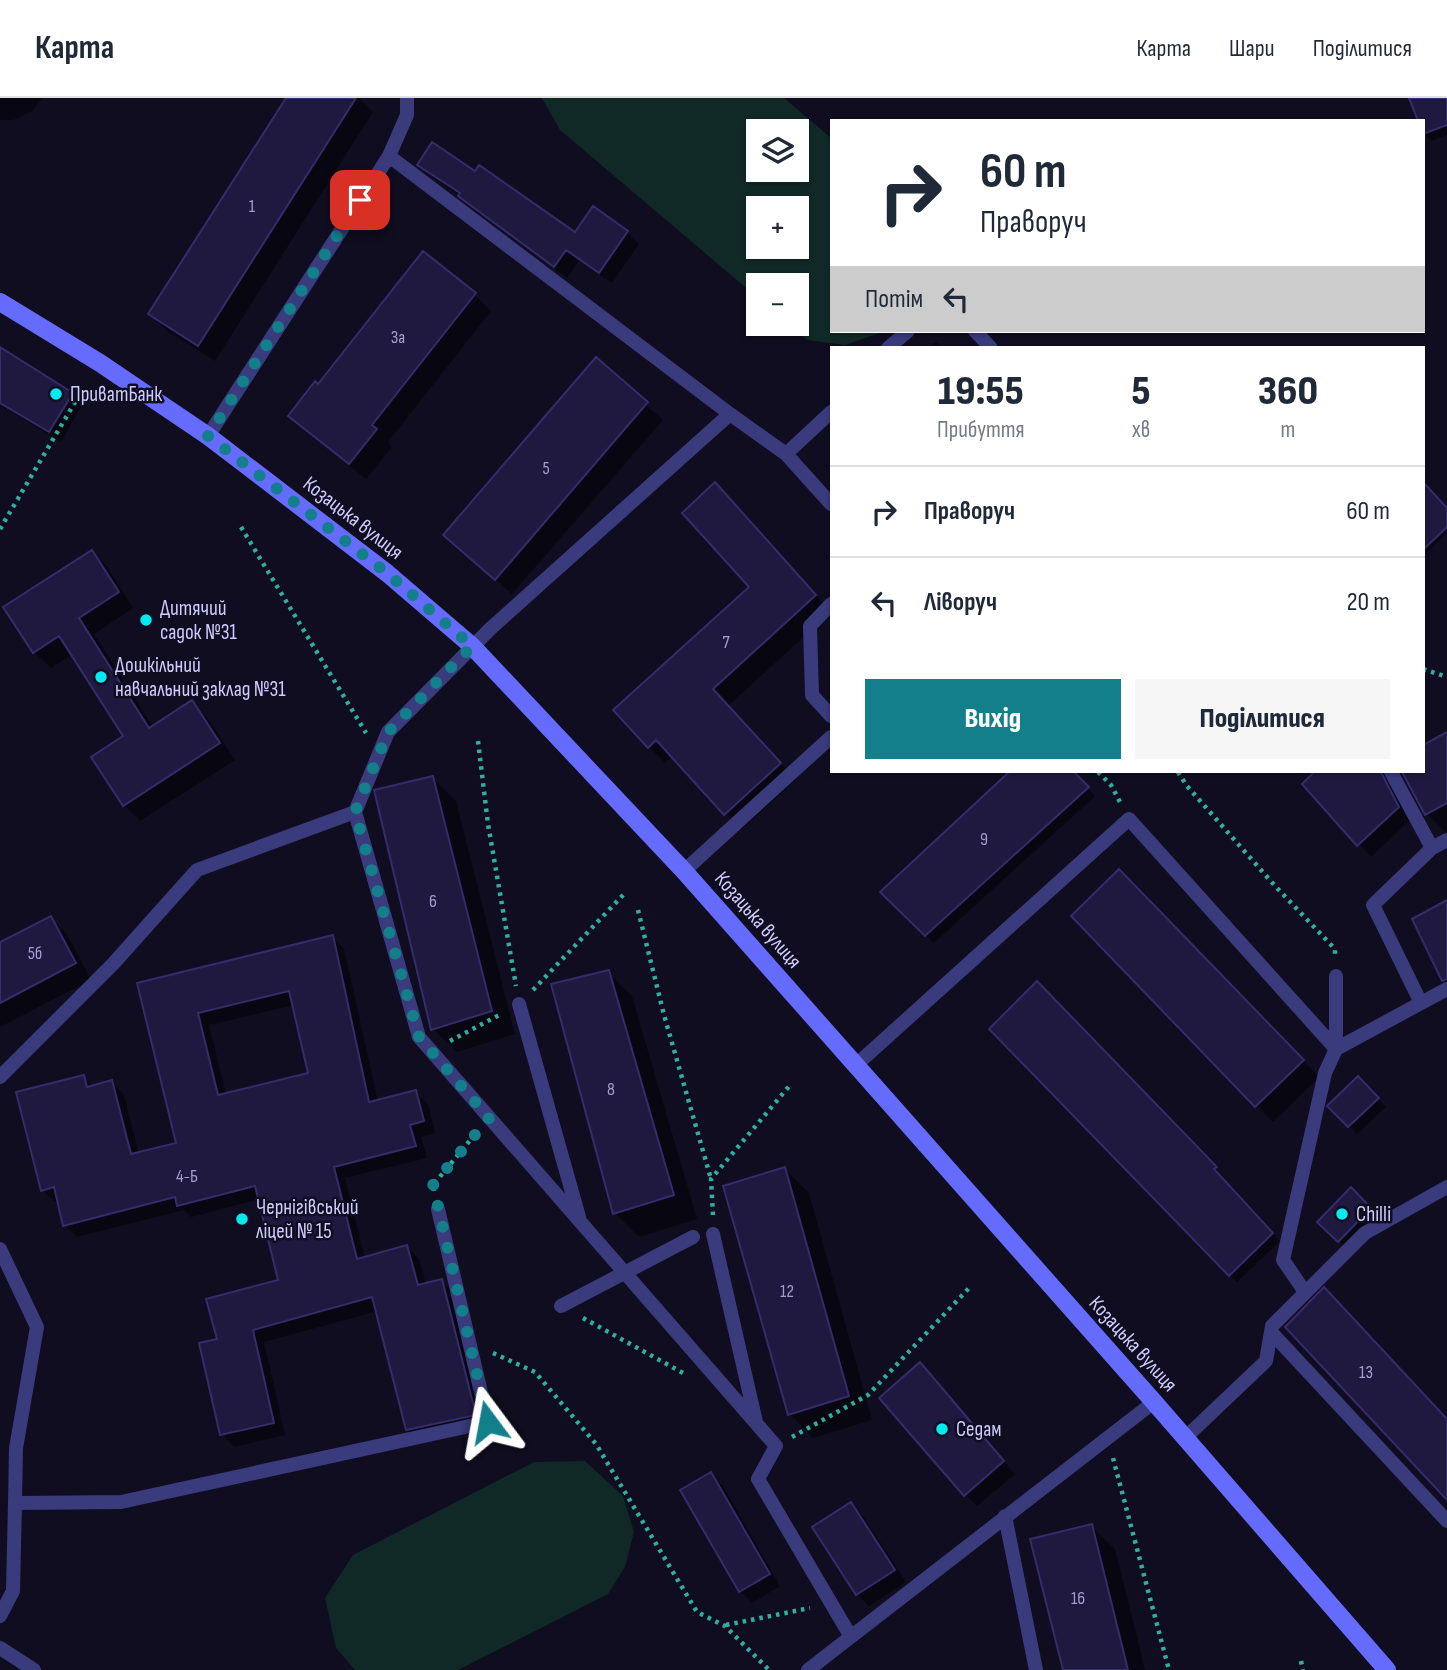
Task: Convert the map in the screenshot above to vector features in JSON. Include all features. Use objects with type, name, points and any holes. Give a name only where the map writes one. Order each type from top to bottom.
[{"type":"main road","name":"Козацька вулиця","points":[[0,302],[100,363],[208,436],[387,573],[472,646],[684,871],[1154,1402],[1387,1670]]},
{"type":"lane","points":[[208,436],[389,156],[407,115],[407,98]]},
{"type":"lane","points":[[389,156],[786,454],[830,503]]},
{"type":"lane","points":[[890,346],[906,333]]},
{"type":"lane","points":[[977,333],[989,346]]},
{"type":"lane","points":[[786,454],[830,413]]},
{"type":"lane","points":[[730,414],[472,646],[388,732],[355,812],[419,1037],[776,1446],[758,1479],[850,1637]]},
{"type":"lane","points":[[830,605],[810,626],[812,695],[830,715]]},
{"type":"lane","points":[[684,871],[830,738]]},
{"type":"lane","points":[[1392,773],[1432,848]]},
{"type":"lane","points":[[0,1077],[113,964],[197,870],[355,812]]},
{"type":"lane","points":[[856,1065],[1129,818],[1336,1049]]},
{"type":"lane","points":[[1421,1003],[1373,905],[1432,848],[1447,840]]},
{"type":"lane","points":[[1305,1292],[1283,1259],[1325,1073],[1336,1049],[1336,976]]},
{"type":"lane","points":[[1336,1049],[1447,989]]},
{"type":"lane","points":[[519,1004],[580,1222]]},
{"type":"lane","points":[[1185,1438],[1266,1361],[1272,1326],[1365,1233],[1447,1187]]},
{"type":"lane","points":[[15,1503],[121,1502],[488,1422],[438,1209]]},
{"type":"lane","points":[[713,1234],[756,1424]]},
{"type":"lane","points":[[561,1306],[693,1237]]},
{"type":"lane","points":[[0,1249],[37,1327],[16,1448],[13,1591],[0,1616]]},
{"type":"lane","points":[[1271,1332],[1447,1521]]},
{"type":"lane","points":[[808,1670],[1154,1402]]},
{"type":"lane","points":[[1005,1516],[1036,1670]]},
{"type":"lane","points":[[0,1648],[34,1670]]},
{"type":"path","points":[[0,529],[81,392]]},
{"type":"path","points":[[241,527],[334,677],[378,755]]},
{"type":"path","points":[[1425,670],[1447,677]]},
{"type":"path","points":[[478,741],[488,824],[519,1004]]},
{"type":"path","points":[[1099,773],[1111,785],[1129,818]]},
{"type":"path","points":[[1179,773],[1276,887],[1335,949],[1336,976]]},
{"type":"path","points":[[431,1051],[519,1004],[624,894]]},
{"type":"path","points":[[638,910],[664,1015],[711,1179],[713,1234]]},
{"type":"path","points":[[711,1179],[792,1084]]},
{"type":"path","points":[[438,1209],[433,1185],[489,1118]]},
{"type":"path","points":[[776,1446],[868,1395],[970,1287]]},
{"type":"path","points":[[561,1306],[691,1378]]},
{"type":"path","points":[[469,1342],[535,1372],[596,1444],[697,1612],[725,1626],[769,1670]]},
{"type":"path","points":[[1110,1446],[1169,1670]]},
{"type":"path","points":[[725,1626],[831,1603]]},
{"type":"path","points":[[1301,1661],[1303,1670]]},
{"type":"green space","points":[[542,98],[784,98],[809,119],[746,119],[746,182],[809,182],[809,119],[830,137],[830,333],[880,333],[845,345],[807,340],[802,336],[809,336],[809,273],[746,273],[746,288],[560,130]]},
{"type":"green space","points":[[585,1461],[623,1496],[634,1532],[625,1567],[608,1594],[458,1670],[355,1670],[336,1648],[325,1598],[353,1555],[534,1462]]},
{"type":"building","points":[[286,98],[356,98],[198,346],[148,314]]},
{"type":"building","points":[[1409,98],[1447,98],[1447,125],[1425,133],[1425,119],[1417,119]]},
{"type":"building","points":[[432,142],[475,171],[479,165],[575,232],[593,206],[628,231],[599,273],[566,250],[554,267],[458,196],[460,193],[417,165]]},
{"type":"building","points":[[423,251],[476,293],[372,425],[377,429],[349,464],[288,416],[315,381],[318,384]]},
{"type":"building","points":[[0,347],[73,393],[49,432],[0,403]]},
{"type":"building","points":[[596,357],[648,402],[495,580],[443,535]]},
{"type":"building","points":[[715,482],[816,595],[713,689],[781,763],[724,815],[656,740],[648,748],[613,710],[749,587],[682,513]]},
{"type":"building","points":[[1425,484],[1447,508],[1447,527],[1425,548]]},
{"type":"building","name":"Дошкільний навчальний заклад №31","points":[[92,550],[119,592],[79,618],[149,728],[192,700],[220,743],[123,806],[91,757],[123,736],[59,636],[33,653],[3,607]]},
{"type":"building","points":[[1447,732],[1447,803],[1425,815],[1403,773],[1425,773],[1425,744]]},
{"type":"building","points":[[1008,773],[1075,773],[1089,787],[925,936],[880,892]]},
{"type":"building","points":[[1313,773],[1382,773],[1399,807],[1357,846],[1302,784]]},
{"type":"building","points":[[433,776],[492,1011],[431,1030],[374,790]]},
{"type":"building","points":[[1119,869],[1304,1060],[1255,1107],[1071,916]]},
{"type":"building","points":[[1447,900],[1447,979],[1442,981],[1412,919]]},
{"type":"building","points":[[51,916],[76,963],[0,1003],[0,942]]},
{"type":"building","points":[[333,935],[369,1102],[416,1090],[424,1121],[410,1125],[416,1146],[334,1167],[357,1259],[407,1245],[418,1285],[442,1279],[476,1415],[406,1430],[372,1297],[253,1330],[274,1423],[220,1435],[199,1343],[217,1339],[206,1299],[278,1280],[255,1186],[177,1206],[175,1197],[63,1226],[54,1187],[41,1191],[16,1092],[84,1075],[87,1087],[112,1080],[131,1154],[176,1143],[137,983]],"holes":[[[289,991],[308,1073],[218,1095],[198,1013]]]},
{"type":"building","points":[[609,970],[674,1195],[613,1214],[551,984]]},
{"type":"building","points":[[1037,981],[1217,1167],[1214,1169],[1273,1233],[1229,1276],[989,1029]]},
{"type":"building","points":[[1358,1076],[1379,1098],[1348,1127],[1327,1106]]},
{"type":"building","points":[[785,1167],[849,1396],[788,1415],[723,1186]]},
{"type":"building","points":[[1351,1187],[1371,1208],[1338,1242],[1317,1222]]},
{"type":"building","points":[[1324,1287],[1447,1419],[1447,1500],[1285,1327]]},
{"type":"building","name":"Седам","points":[[920,1362],[1004,1461],[964,1496],[879,1398]]},
{"type":"building","points":[[711,1472],[770,1574],[739,1592],[680,1490]]},
{"type":"building","points":[[851,1502],[895,1570],[856,1595],[812,1527]]},
{"type":"building","points":[[1092,1524],[1128,1670],[1063,1670],[1030,1539]]},
{"type":"place","name":"ПриватБанк","points":[[56,394]]},
{"type":"place","name":"Дитячий садок №31","points":[[146,620]]},
{"type":"place","name":"Дошкільний навчальний заклад №31","points":[[101,677]]},
{"type":"place","name":"Chilli","points":[[1342,1214]]},
{"type":"place","name":"Чернігівський ліцей № 15","points":[[242,1219]]},
{"type":"place","name":"Седам","points":[[942,1429]]},
{"type":"route","points":[[360,200],[208,436],[387,573],[472,646],[388,732],[355,812],[419,1037],[489,1118],[433,1185],[488,1422]]}]
